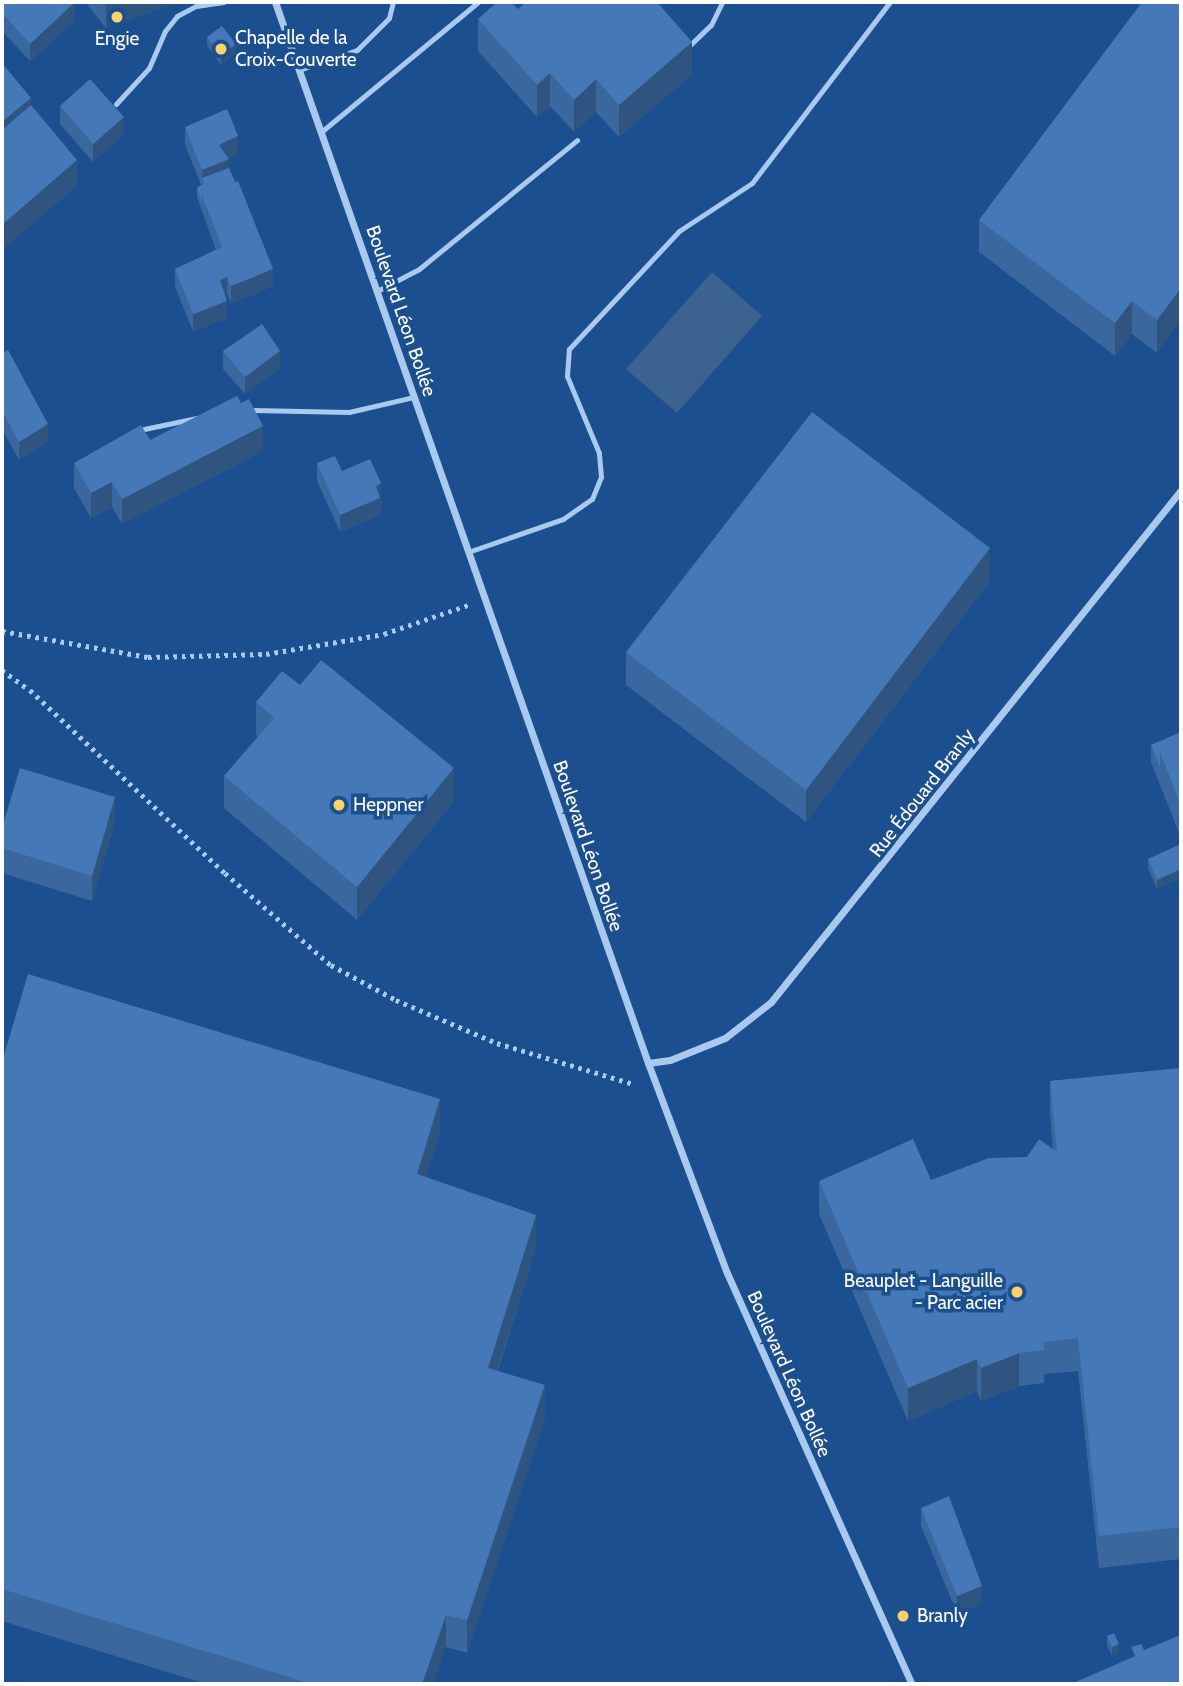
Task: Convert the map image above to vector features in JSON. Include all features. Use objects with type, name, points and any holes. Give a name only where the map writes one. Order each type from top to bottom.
[{"type":"street","name":"Boulevard Léon Bollée","points":[[275,2],[648,1063],[726,1273],[912,1684]]},
{"type":"street","name":"Rue Édouard Branly","points":[[648,1063],[670,1060],[725,1038],[772,1002],[1181,490]]},
{"type":"lane","points":[[116,104],[149,68],[164,31],[177,16],[196,6],[224,2]]},
{"type":"lane","points":[[299,70],[356,50],[389,18],[393,2]]},
{"type":"lane","points":[[321,132],[478,2]]},
{"type":"lane","points":[[686,48],[711,25],[722,2]]},
{"type":"lane","points":[[468,552],[563,519],[592,499],[601,477],[599,453],[567,376],[569,349],[679,231],[752,183],[890,2]]},
{"type":"lane","points":[[377,291],[419,269],[577,140]]},
{"type":"lane","points":[[235,409],[349,412],[414,397]]},
{"type":"lane","points":[[144,429],[211,415]]},
{"type":"path","points":[[2,631],[148,657],[266,654],[384,634],[484,599]]},
{"type":"path","points":[[2,670],[30,690],[205,855],[331,965],[396,1000],[498,1044],[590,1075],[658,1089]]},
{"type":"water","points":[[712,272],[762,316],[677,413],[626,369]]},
{"type":"building","points":[[6,2],[75,2],[30,44],[2,13],[2,6]]},
{"type":"building","points":[[497,2],[511,2],[518,9],[526,2],[657,2],[692,42],[619,105],[596,79],[574,100],[550,73],[537,85],[478,19]]},
{"type":"building","points":[[1142,2],[1181,2],[1181,288],[1157,320],[1132,301],[1115,323],[979,220]]},
{"type":"building","points":[[222,26],[236,44],[221,56],[207,37]]},
{"type":"building","points":[[2,63],[31,98],[2,122]]},
{"type":"building","points":[[90,79],[124,117],[93,144],[60,106]]},
{"type":"building","points":[[31,105],[77,160],[2,225],[2,130]]},
{"type":"building","points":[[227,109],[238,136],[219,145],[229,159],[202,170],[185,127]]},
{"type":"building","points":[[229,168],[235,182],[202,195],[202,203],[197,188],[204,184],[202,178]]},
{"type":"building","points":[[238,181],[273,269],[231,286],[227,277],[220,280],[227,301],[193,314],[175,269],[222,247],[202,195]]},
{"type":"building","points":[[262,324],[280,351],[245,377],[223,351]]},
{"type":"building","points":[[8,350],[48,424],[19,442],[2,411],[2,353]]},
{"type":"building","points":[[237,396],[241,403],[249,399],[263,426],[122,499],[112,482],[91,493],[74,463],[141,425],[150,440]]},
{"type":"building","points":[[812,412],[990,548],[806,790],[626,652]]},
{"type":"building","points":[[335,456],[342,471],[370,459],[381,483],[376,487],[380,498],[340,515],[317,463]]},
{"type":"building","name":"Heppner","points":[[321,660],[454,768],[357,887],[224,776],[274,718],[256,702],[282,671],[300,685]]},
{"type":"building","points":[[1181,732],[1181,742],[1160,752],[1160,767],[1151,745]]},
{"type":"building","points":[[1181,742],[1181,806],[1160,752]]},
{"type":"building","points":[[20,768],[115,797],[92,876],[2,848],[2,828]]},
{"type":"building","points":[[1181,844],[1181,869],[1157,880],[1148,859]]},
{"type":"building","points":[[28,974],[440,1099],[417,1174],[536,1215],[488,1368],[545,1385],[467,1620],[446,1615],[422,1684],[312,1684],[2,1589],[2,1062]]},
{"type":"building","name":"Beauplet - Languille - Parc acier","points":[[1181,1068],[1181,1527],[1099,1536],[1078,1338],[1044,1342],[1044,1350],[1019,1353],[981,1368],[977,1359],[908,1388],[819,1181],[913,1139],[931,1180],[989,1158],[1027,1157],[1039,1139],[1057,1152],[1050,1081]]},
{"type":"building","points":[[949,1496],[982,1586],[957,1596],[921,1508]]},
{"type":"building","points":[[1114,1633],[1119,1644],[1112,1647],[1107,1636]]},
{"type":"building","points":[[1181,1635],[1181,1684],[1071,1684],[1135,1656],[1131,1647],[1141,1644],[1144,1650]]},
{"type":"place","name":"Engie","points":[[117,17]]},
{"type":"place","name":"Chapelle de la Croix-Couverte","points":[[221,49]]},
{"type":"place","name":"Heppner","points":[[339,805]]},
{"type":"place","name":"Beauplet - Languille - Parc acier","points":[[1017,1292]]},
{"type":"place","name":"Branly","points":[[903,1616]]}]
